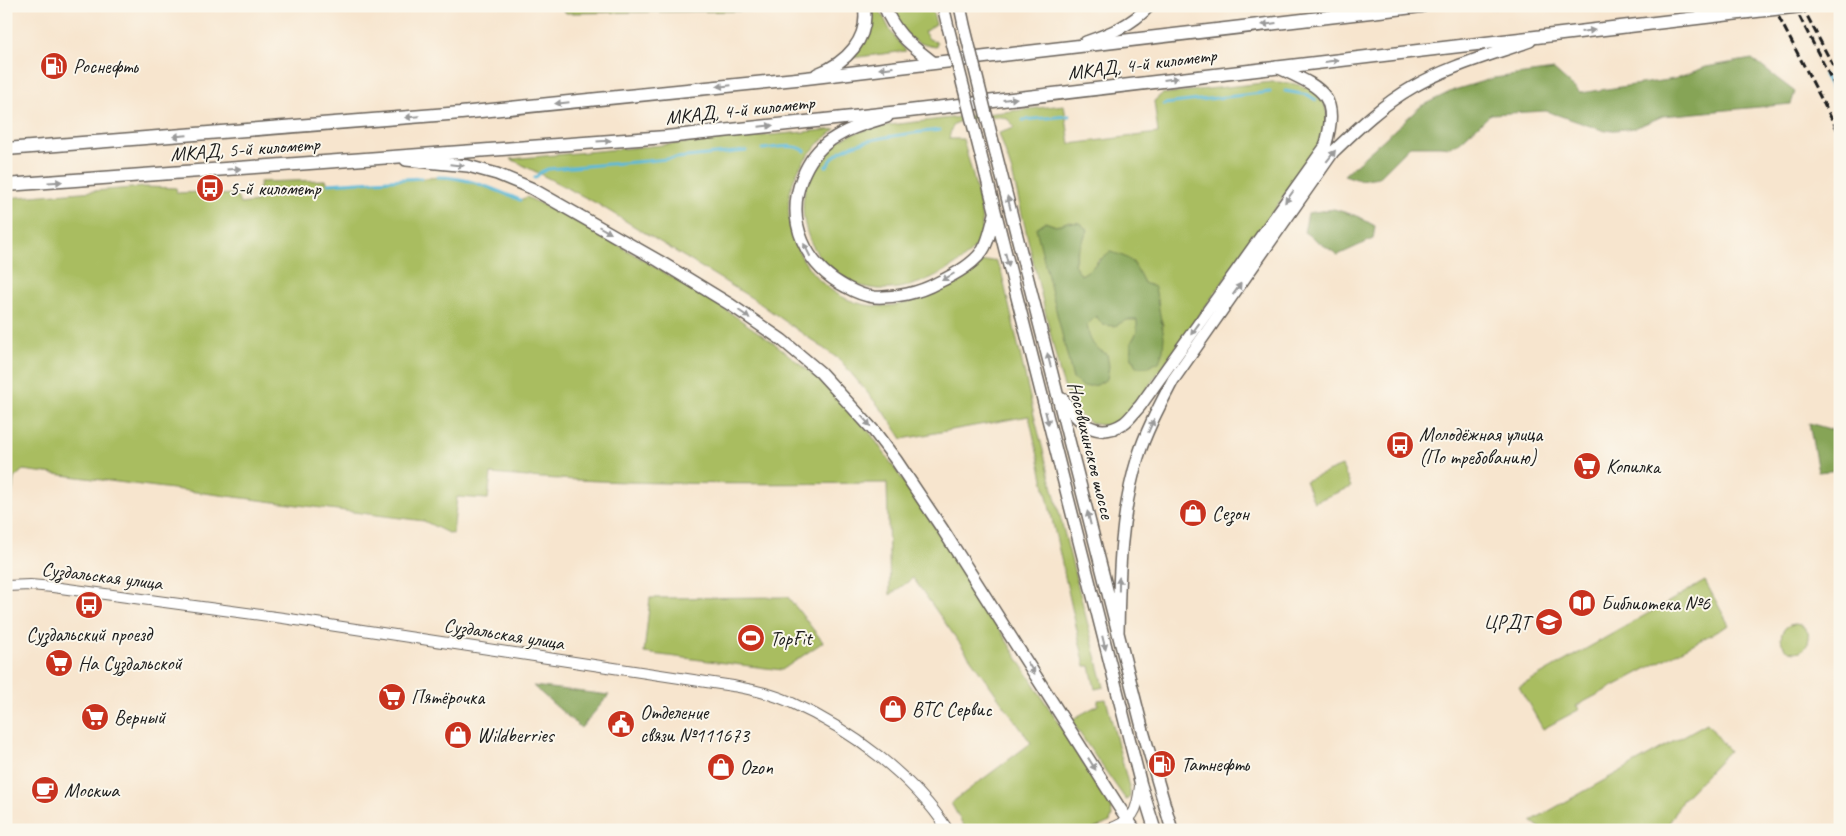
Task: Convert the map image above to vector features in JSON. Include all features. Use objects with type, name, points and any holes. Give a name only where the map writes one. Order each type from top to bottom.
[{"type":"highway","name":"МКАД, 4-й километр","points":[[461,113],[806,78],[1422,6]]},
{"type":"highway","name":"МКАД, 4-й километр","points":[[486,151],[666,137],[909,111],[1802,6]]},
{"type":"highway","name":"МКАД, 5-й километр","points":[[6,150],[461,113]]},
{"type":"highway","name":"МКАД, 5-й километр","points":[[6,185],[486,151]]},
{"type":"main road","points":[[806,78],[832,68],[856,46],[865,24],[864,6]]},
{"type":"main road","points":[[884,6],[903,39],[934,63]]},
{"type":"main road","name":"Носовихинское шоссе","points":[[943,6],[1141,785],[1155,830]]},
{"type":"main road","name":"Носовихинское шоссе","points":[[960,6],[1143,731],[1172,830]]},
{"type":"main road","points":[[1072,46],[1109,34],[1129,23],[1149,6]]},
{"type":"main road","points":[[1118,633],[1120,560],[1124,518],[1138,455],[1173,380],[1276,232],[1333,152],[1361,125],[1385,106],[1413,87],[1438,74],[1539,37]]},
{"type":"main road","points":[[1056,387],[1072,414],[1085,426],[1099,430],[1112,429],[1125,423],[1140,406],[1325,147],[1332,118],[1331,107],[1327,97],[1308,82],[1277,67]]},
{"type":"main road","points":[[909,111],[862,124],[844,132],[830,140],[816,153],[806,168],[798,189],[796,209],[798,227],[804,246],[812,261],[825,274],[857,293],[874,297],[911,293],[950,277],[980,254],[986,244],[995,213]]},
{"type":"main road","points":[[392,158],[468,166],[497,174],[530,188],[732,305],[782,340],[820,372],[874,430],[896,460],[943,530],[1132,826]]},
{"type":"street","name":"Суздальская улица","points":[[6,586],[30,585],[53,587],[283,618],[724,684],[762,692],[812,712],[861,743],[919,792],[948,830]]},
{"type":"street","points":[[1107,830],[1121,824],[1132,826],[1138,808],[1141,785]]},
{"type":"green space","points":[[559,6],[825,6],[822,10],[566,13]]},
{"type":"green space","points":[[870,6],[878,6],[891,32],[906,51],[851,58],[867,35],[871,21]]},
{"type":"green space","points":[[890,6],[931,6],[936,24],[924,32],[929,39],[937,42],[936,47],[912,39],[902,29]]},
{"type":"green space","points":[[1752,59],[1795,92],[1791,104],[1663,116],[1635,128],[1605,131],[1546,111],[1491,114],[1460,142],[1450,147],[1410,146],[1379,177],[1359,180],[1344,175],[1421,106],[1454,90],[1494,78],[1554,70],[1580,93],[1674,79],[1706,67]]},
{"type":"green space","points":[[1272,82],[1291,83],[1308,88],[1321,99],[1325,107],[1327,124],[1321,144],[1136,404],[1117,423],[1105,425],[1087,421],[1074,408],[1066,391],[1060,374],[1012,172],[999,133],[1014,128],[1008,120],[996,117],[972,118],[955,124],[952,129],[949,139],[963,139],[979,202],[982,227],[978,243],[961,261],[926,280],[902,287],[878,289],[847,280],[828,266],[814,249],[806,228],[803,206],[806,184],[816,163],[833,145],[845,137],[890,125],[1064,105],[1070,144],[1158,133],[1154,101],[1162,94]],"holes":[[[1045,222],[1056,226],[1067,222],[1079,223],[1088,230],[1077,252],[1074,265],[1081,275],[1092,269],[1099,259],[1133,262],[1144,283],[1158,299],[1159,313],[1163,325],[1148,367],[1136,366],[1131,355],[1131,343],[1137,332],[1138,320],[1096,315],[1087,325],[1089,338],[1096,349],[1073,379]]]},
{"type":"green space","points":[[836,129],[816,147],[799,168],[792,185],[789,206],[790,226],[797,246],[807,265],[820,281],[837,294],[856,302],[887,306],[907,303],[935,293],[953,283],[982,262],[995,260],[1001,270],[1034,415],[1104,687],[1095,689],[1090,666],[1085,666],[1029,416],[902,439],[887,416],[840,360],[755,300],[596,203],[511,159]]},
{"type":"green space","points":[[444,177],[474,183],[520,200],[527,197],[595,231],[722,307],[778,346],[817,378],[845,405],[871,434],[939,533],[1111,807],[1112,816],[1110,822],[1091,830],[966,830],[951,803],[1031,743],[913,578],[890,595],[887,483],[738,484],[590,481],[491,474],[488,499],[457,497],[453,534],[424,521],[23,470],[14,478],[8,533],[6,534],[6,198],[144,187],[176,188],[177,193],[236,194],[240,204],[256,202],[260,182],[326,180],[328,184]]},
{"type":"green space","points":[[1334,209],[1357,216],[1375,226],[1373,239],[1338,255],[1304,232],[1308,213]]},
{"type":"green space","points":[[1045,222],[1056,226],[1067,222],[1079,223],[1088,230],[1077,252],[1074,264],[1081,275],[1110,252],[1129,259],[1144,283],[1155,287],[1164,337],[1163,351],[1159,362],[1148,367],[1136,367],[1131,355],[1131,343],[1137,332],[1137,320],[1126,320],[1115,326],[1103,325],[1096,316],[1087,325],[1092,343],[1107,354],[1109,366],[1107,379],[1097,385],[1083,387],[1073,379],[1036,228]]},
{"type":"green space","points":[[1809,423],[1840,432],[1840,470],[1818,472]]},
{"type":"green space","points":[[1342,466],[1351,487],[1314,502],[1305,481]]},
{"type":"green space","points":[[1705,581],[1729,625],[1576,706],[1580,709],[1543,729],[1519,687]]},
{"type":"green space","points":[[788,597],[823,642],[782,670],[644,653],[650,598]]},
{"type":"green space","points":[[1795,624],[1805,628],[1809,638],[1805,648],[1795,652],[1785,648],[1781,638],[1785,628]]},
{"type":"green space","points":[[533,686],[609,695],[581,728]]},
{"type":"green space","points":[[1106,699],[1130,791],[1130,797],[1126,800],[1071,720],[1098,705],[1098,700]]},
{"type":"green space","points":[[1707,723],[1729,751],[1683,799],[1665,830],[1543,830],[1531,821]]},
{"type":"waterway","points":[[1824,75],[1840,104]]},
{"type":"waterway","points":[[1285,91],[1308,95],[1316,100]]},
{"type":"waterway","points":[[1164,104],[1270,92]]},
{"type":"waterway","points":[[1023,120],[1069,116]]},
{"type":"waterway","points":[[826,166],[837,154],[846,148],[858,144],[886,137],[940,130]]},
{"type":"waterway","points":[[762,149],[796,147],[805,151]]},
{"type":"waterway","points":[[535,178],[541,172],[548,169],[746,151]]},
{"type":"waterway","points":[[438,177],[470,181],[520,200]]},
{"type":"waterway","points":[[328,184],[421,178]]},
{"type":"railway","points":[[1773,6],[1840,135]]},
{"type":"railway","points":[[1794,6],[1840,96]]},
{"type":"railway","points":[[1802,6],[1840,79]]},
{"type":"place","name":"Роснефть","points":[[54,66]]},
{"type":"place","name":"5-й километр","points":[[210,188]]},
{"type":"place","name":"Молодёжная улица (По требованию)","points":[[1400,445]]},
{"type":"place","name":"Копилка","points":[[1587,466]]},
{"type":"place","name":"Сезон","points":[[1193,513]]},
{"type":"place","name":"Библиотека №6","points":[[1582,603]]},
{"type":"place","name":"Суздальский проезд","points":[[89,605]]},
{"type":"place","name":"ЦРДТ","points":[[1549,622]]},
{"type":"place","name":"TopFit","points":[[751,638]]},
{"type":"place","name":"На Суздальской","points":[[59,663]]},
{"type":"place","name":"Пятёрочка","points":[[392,697]]},
{"type":"place","name":"ВТС Сервис","points":[[893,709]]},
{"type":"place","name":"Верный","points":[[95,717]]},
{"type":"place","name":"Отделение связи №111673","points":[[621,724]]},
{"type":"place","name":"Wildberries","points":[[458,735]]},
{"type":"place","name":"Татнефть","points":[[1162,764]]},
{"type":"place","name":"Ozon","points":[[721,767]]},
{"type":"place","name":"Москwa","points":[[45,790]]}]
